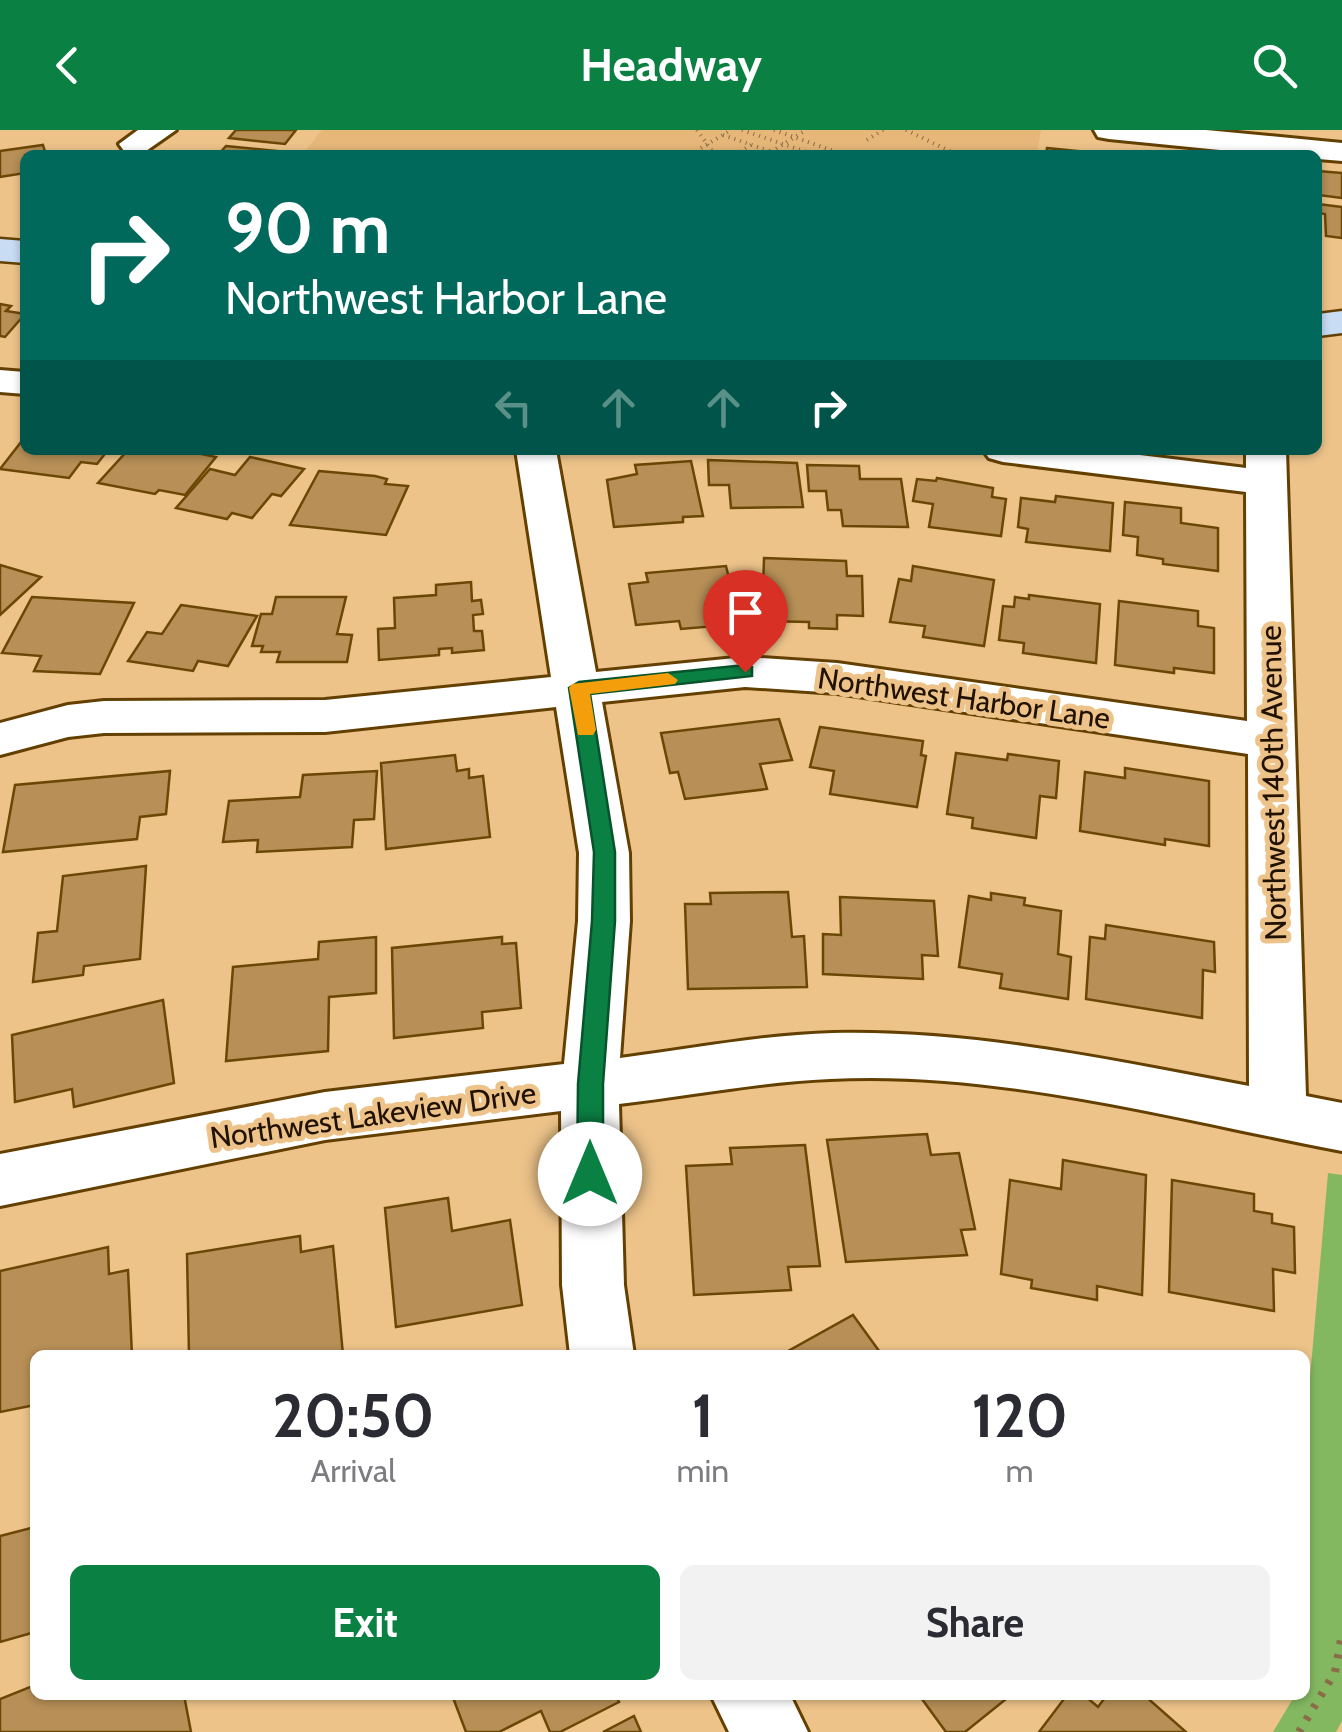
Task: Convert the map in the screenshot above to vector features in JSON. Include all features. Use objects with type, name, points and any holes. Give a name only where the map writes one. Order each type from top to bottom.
[{"type":"street","points":[[1108,130],[1284,150]]},
{"type":"street","points":[[537,455],[604,852],[604,921],[590,1084],[593,1285],[601,1350]]},
{"type":"street","points":[[1081,455],[1267,467]]},
{"type":"street","name":"Northwest 140th Avenue","points":[[1267,467],[1278,1116]]},
{"type":"street","name":"Northwest Harbor Lane","points":[[0,739],[68,721],[104,717],[308,717],[745,672],[837,678],[1272,741]]},
{"type":"street","name":"Northwest Lakeview Drive","points":[[0,1180],[325,1116],[830,1056],[911,1055],[1004,1065],[1342,1127]]},
{"type":"street","points":[[751,1700],[771,1732]]},
{"type":"path","points":[[697,130],[712,150]]},
{"type":"path","points":[[701,148],[731,130]]},
{"type":"path","points":[[742,130],[801,150]]},
{"type":"path","points":[[744,150],[775,130],[833,150]]},
{"type":"path","points":[[774,150],[806,130]]},
{"type":"path","points":[[867,140],[880,130]]},
{"type":"path","points":[[906,130],[948,150]]},
{"type":"path","points":[[723,134],[763,150]]},
{"type":"path","points":[[1299,1732],[1335,1672],[1342,1634]]},
{"type":"shaded area","points":[[322,130],[1041,130],[1038,150],[306,150]]},
{"type":"green space","points":[[1328,1173],[1342,1175],[1342,1721],[1336,1732],[1273,1732],[1292,1700],[1310,1700],[1310,1378]]},
{"type":"building","points":[[236,130],[296,130],[285,144],[229,138]]},
{"type":"building","points":[[43,145],[44,150],[20,150],[20,174],[0,177],[0,151]]},
{"type":"building","points":[[226,146],[267,150],[222,150]]},
{"type":"building","points":[[1322,171],[1342,173],[1342,198],[1322,196]]},
{"type":"building","points":[[1322,204],[1342,207],[1342,238],[1326,236]]},
{"type":"building","points":[[0,304],[11,306],[6,311],[20,313],[20,320],[5,337],[0,336]]},
{"type":"building","points":[[20,443],[20,455],[104,455],[97,464],[81,462],[69,478],[0,469]]},
{"type":"building","points":[[123,455],[216,457],[185,495],[159,490],[155,494],[98,483]]},
{"type":"building","points":[[250,457],[304,469],[281,496],[272,494],[252,518],[232,513],[227,519],[176,508],[210,469],[235,475]]},
{"type":"building","points":[[708,460],[797,463],[803,507],[731,508],[729,485],[709,485]]},
{"type":"building","points":[[691,461],[703,516],[683,517],[683,522],[614,527],[607,480],[637,474],[635,465]]},
{"type":"building","points":[[807,465],[859,466],[860,479],[901,479],[908,527],[843,526],[841,510],[828,510],[826,491],[809,491]]},
{"type":"building","points":[[319,471],[375,476],[387,479],[385,484],[408,486],[386,535],[290,525]]},
{"type":"building","points":[[937,478],[993,488],[992,497],[1006,499],[1001,536],[929,527],[933,504],[913,501],[917,479]]},
{"type":"building","points":[[1056,496],[1113,503],[1110,551],[1026,542],[1028,529],[1018,527],[1021,498],[1055,502]]},
{"type":"building","points":[[1125,502],[1181,508],[1181,523],[1218,528],[1218,571],[1163,564],[1163,559],[1137,555],[1138,537],[1123,535]]},
{"type":"building","points":[[764,558],[846,561],[847,576],[862,576],[863,616],[837,615],[837,629],[809,628],[809,622],[762,621]]},
{"type":"building","points":[[0,565],[41,577],[0,615]]},
{"type":"building","points":[[726,566],[740,624],[681,629],[679,621],[636,625],[629,584],[648,582],[646,573]]},
{"type":"building","points":[[913,566],[994,580],[984,646],[923,637],[925,626],[890,622],[899,579],[911,581]]},
{"type":"building","points":[[471,582],[472,601],[481,600],[483,614],[473,615],[474,631],[482,631],[484,650],[452,653],[452,648],[439,649],[439,655],[379,660],[378,629],[395,628],[394,598],[436,595],[436,585]]},
{"type":"building","points":[[1029,595],[1100,604],[1096,663],[1023,653],[1024,643],[999,640],[1003,606],[1014,607],[1015,597],[1029,599]]},
{"type":"building","points":[[32,597],[134,603],[100,674],[34,671],[41,656],[2,653]]},
{"type":"building","points":[[276,597],[346,597],[337,634],[352,635],[347,662],[277,662],[280,652],[261,652],[263,646],[252,646],[261,614],[272,614]]},
{"type":"building","points":[[1119,601],[1198,611],[1198,626],[1214,628],[1214,673],[1174,668],[1174,673],[1115,665]]},
{"type":"building","points":[[181,605],[257,616],[228,666],[198,661],[193,671],[128,661],[147,632],[162,634]]},
{"type":"building","points":[[779,719],[792,760],[760,764],[767,789],[685,799],[678,772],[670,773],[661,733]]},
{"type":"building","points":[[820,727],[923,741],[921,755],[926,756],[917,807],[830,794],[834,771],[810,767]]},
{"type":"building","points":[[956,753],[1007,760],[1008,754],[1059,761],[1056,798],[1040,796],[1036,838],[972,828],[973,818],[947,814]]},
{"type":"building","points":[[455,755],[457,771],[469,769],[469,778],[483,776],[490,837],[386,849],[381,763]]},
{"type":"building","points":[[1125,768],[1209,781],[1209,846],[1165,839],[1165,845],[1080,831],[1085,772],[1125,778]]},
{"type":"building","points":[[170,771],[166,814],[140,817],[137,839],[3,852],[15,785]]},
{"type":"building","points":[[377,771],[374,819],[354,820],[352,847],[257,852],[258,840],[223,842],[229,801],[300,797],[303,775]]},
{"type":"building","points":[[146,866],[140,959],[84,966],[83,975],[33,982],[38,933],[57,931],[63,876]]},
{"type":"building","points":[[788,892],[792,937],[804,936],[807,987],[688,989],[685,904],[711,904],[710,893]]},
{"type":"building","points":[[991,893],[1025,898],[1024,905],[1061,911],[1058,954],[1071,957],[1068,999],[1000,988],[1002,974],[959,967],[969,896],[991,900]]},
{"type":"building","points":[[840,897],[934,901],[938,956],[922,955],[923,979],[823,974],[823,934],[841,935]]},
{"type":"building","points":[[1106,925],[1214,942],[1215,972],[1203,970],[1202,1018],[1086,999],[1090,937],[1105,939]]},
{"type":"building","points":[[376,937],[376,993],[329,997],[328,1051],[226,1061],[233,967],[318,959],[319,942]]},
{"type":"building","points":[[502,937],[502,944],[516,943],[521,1008],[482,1012],[483,1028],[394,1038],[392,948]]},
{"type":"building","points":[[163,1000],[174,1083],[74,1107],[72,1089],[15,1102],[12,1035]]},
{"type":"building","points":[[927,1134],[931,1155],[959,1153],[975,1229],[961,1230],[967,1255],[846,1262],[827,1140]]},
{"type":"building","points":[[805,1145],[820,1266],[788,1267],[791,1290],[694,1295],[686,1166],[732,1164],[730,1148]]},
{"type":"building","points":[[1063,1160],[1146,1175],[1142,1295],[1097,1286],[1097,1300],[1031,1288],[1032,1280],[1001,1274],[1010,1180],[1061,1189]]},
{"type":"building","points":[[1172,1180],[1254,1194],[1254,1211],[1272,1214],[1272,1223],[1294,1227],[1295,1273],[1273,1269],[1274,1311],[1169,1292]]},
{"type":"building","points":[[448,1198],[452,1231],[510,1220],[522,1305],[396,1327],[385,1208]]},
{"type":"building","points":[[300,1236],[301,1252],[333,1246],[343,1350],[189,1350],[187,1254]]},
{"type":"building","points":[[108,1247],[109,1274],[128,1270],[132,1350],[30,1350],[30,1406],[0,1412],[0,1271]]},
{"type":"building","points":[[853,1315],[878,1350],[790,1350]]},
{"type":"building","points":[[30,1528],[30,1633],[0,1642],[0,1536]]},
{"type":"building","points":[[30,1687],[30,1700],[185,1700],[191,1732],[0,1732],[0,1699]]},
{"type":"building","points":[[454,1700],[619,1702],[560,1732],[550,1732],[541,1711],[499,1732],[466,1732]]},
{"type":"building","points":[[923,1700],[1005,1700],[965,1732],[946,1732]]},
{"type":"building","points":[[1063,1700],[1090,1700],[1098,1707],[1103,1700],[1150,1700],[1186,1732],[1039,1732]]},
{"type":"building","points":[[634,1716],[641,1732],[603,1732]]},
{"type":"slow traffic","points":[[586,730],[579,688],[668,680]]},
{"type":"route","points":[[590,1174],[590,1084],[604,921],[604,852],[579,688],[745,672]]}]
